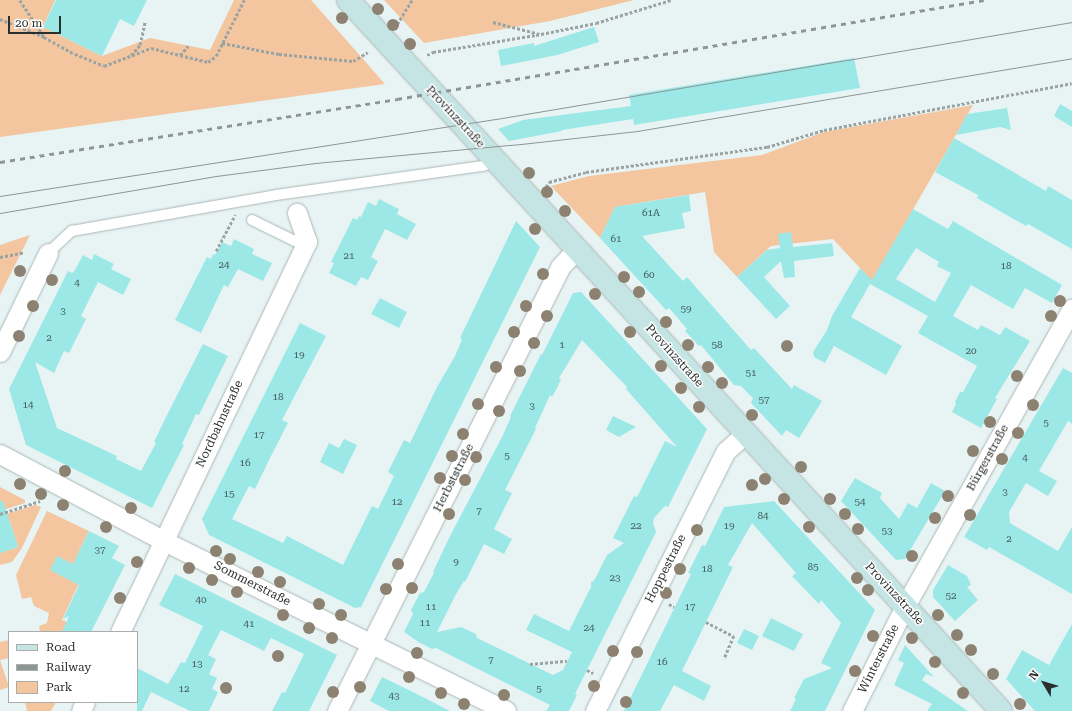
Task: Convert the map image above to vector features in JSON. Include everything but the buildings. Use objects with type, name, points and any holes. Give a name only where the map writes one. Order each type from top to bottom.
[{"type":"main road","name":"Provinzstraße","points":[[348,0],[1001,711]]},
{"type":"street","points":[[297,213],[307,242],[305,246]]},
{"type":"street","name":"Nordbahnstraße","points":[[120,631],[305,246]]},
{"type":"street","name":"Herbststraße","points":[[337,711],[560,267],[577,249]]},
{"type":"street","points":[[0,352],[48,254]]},
{"type":"street","name":"Bürgerstraße","points":[[905,606],[1072,309]]},
{"type":"street","name":"Hoppestraße","points":[[595,711],[726,451],[745,434]]},
{"type":"street","name":"Sommerstraße","points":[[0,454],[164,541],[506,711]]},
{"type":"street","name":"Winterstraße","points":[[852,711],[905,606]]},
{"type":"lane","points":[[48,254],[72,231],[284,194],[483,166],[495,161]]},
{"type":"lane","points":[[252,220],[305,246]]},
{"type":"path","points":[[20,0],[44,37]]},
{"type":"path","points":[[0,19],[44,37],[75,54],[104,66],[151,48],[208,62],[216,56],[244,0]]},
{"type":"path","points":[[396,24],[412,0]]},
{"type":"path","points":[[427,55],[433,52],[542,34],[596,23],[671,0]]},
{"type":"path","points":[[129,57],[140,45],[145,22]]},
{"type":"path","points":[[493,22],[542,34]]},
{"type":"path","points":[[222,43],[279,54],[353,61],[368,52]]},
{"type":"path","points":[[180,55],[188,46]]},
{"type":"path","points":[[545,185],[549,182],[586,172],[768,147],[824,130],[1072,84]]},
{"type":"path","points":[[216,251],[236,213],[252,220]]},
{"type":"path","points":[[0,257],[25,252]]},
{"type":"path","points":[[0,514],[40,501]]},
{"type":"path","points":[[706,622],[734,636],[724,659]]},
{"type":"path","points":[[530,664],[568,660]]},
{"type":"path","points":[[587,670],[594,674]]},
{"type":"green space","points":[[0,0],[55,0],[43,27],[102,56],[150,38],[210,50],[234,0],[311,0],[385,84],[0,137]]},
{"type":"green space","points":[[384,0],[634,0],[550,21],[424,43]]},
{"type":"green space","points":[[973,105],[872,281],[833,239],[771,246],[737,277],[714,252],[705,192],[615,207],[600,238],[551,186],[589,176],[762,155],[824,132]]},
{"type":"green space","points":[[30,235],[0,295],[0,245]]},
{"type":"green space","points":[[0,487],[25,500],[25,503],[0,511]]},
{"type":"green space","points":[[35,505],[41,507],[22,548],[12,562],[0,565],[0,553],[18,547],[10,522],[0,516]]},
{"type":"green space","points":[[47,511],[89,531],[79,551],[91,557],[62,620],[67,622],[62,631],[40,631],[39,626],[47,623],[49,613],[34,606],[31,597],[22,599],[16,575]]},
{"type":"green space","points":[[8,640],[8,658],[0,660],[0,642]]},
{"type":"green space","points":[[0,660],[8,687],[0,690]]},
{"type":"green space","points":[[25,703],[55,703],[51,711],[26,711]]},
{"type":"tram line","points":[[0,196],[502,118],[1072,22]]},
{"type":"tram line","points":[[0,213],[216,176],[315,163],[521,144],[637,131],[1072,58]]},
{"type":"railway","points":[[0,162],[397,99],[984,0]]}]
